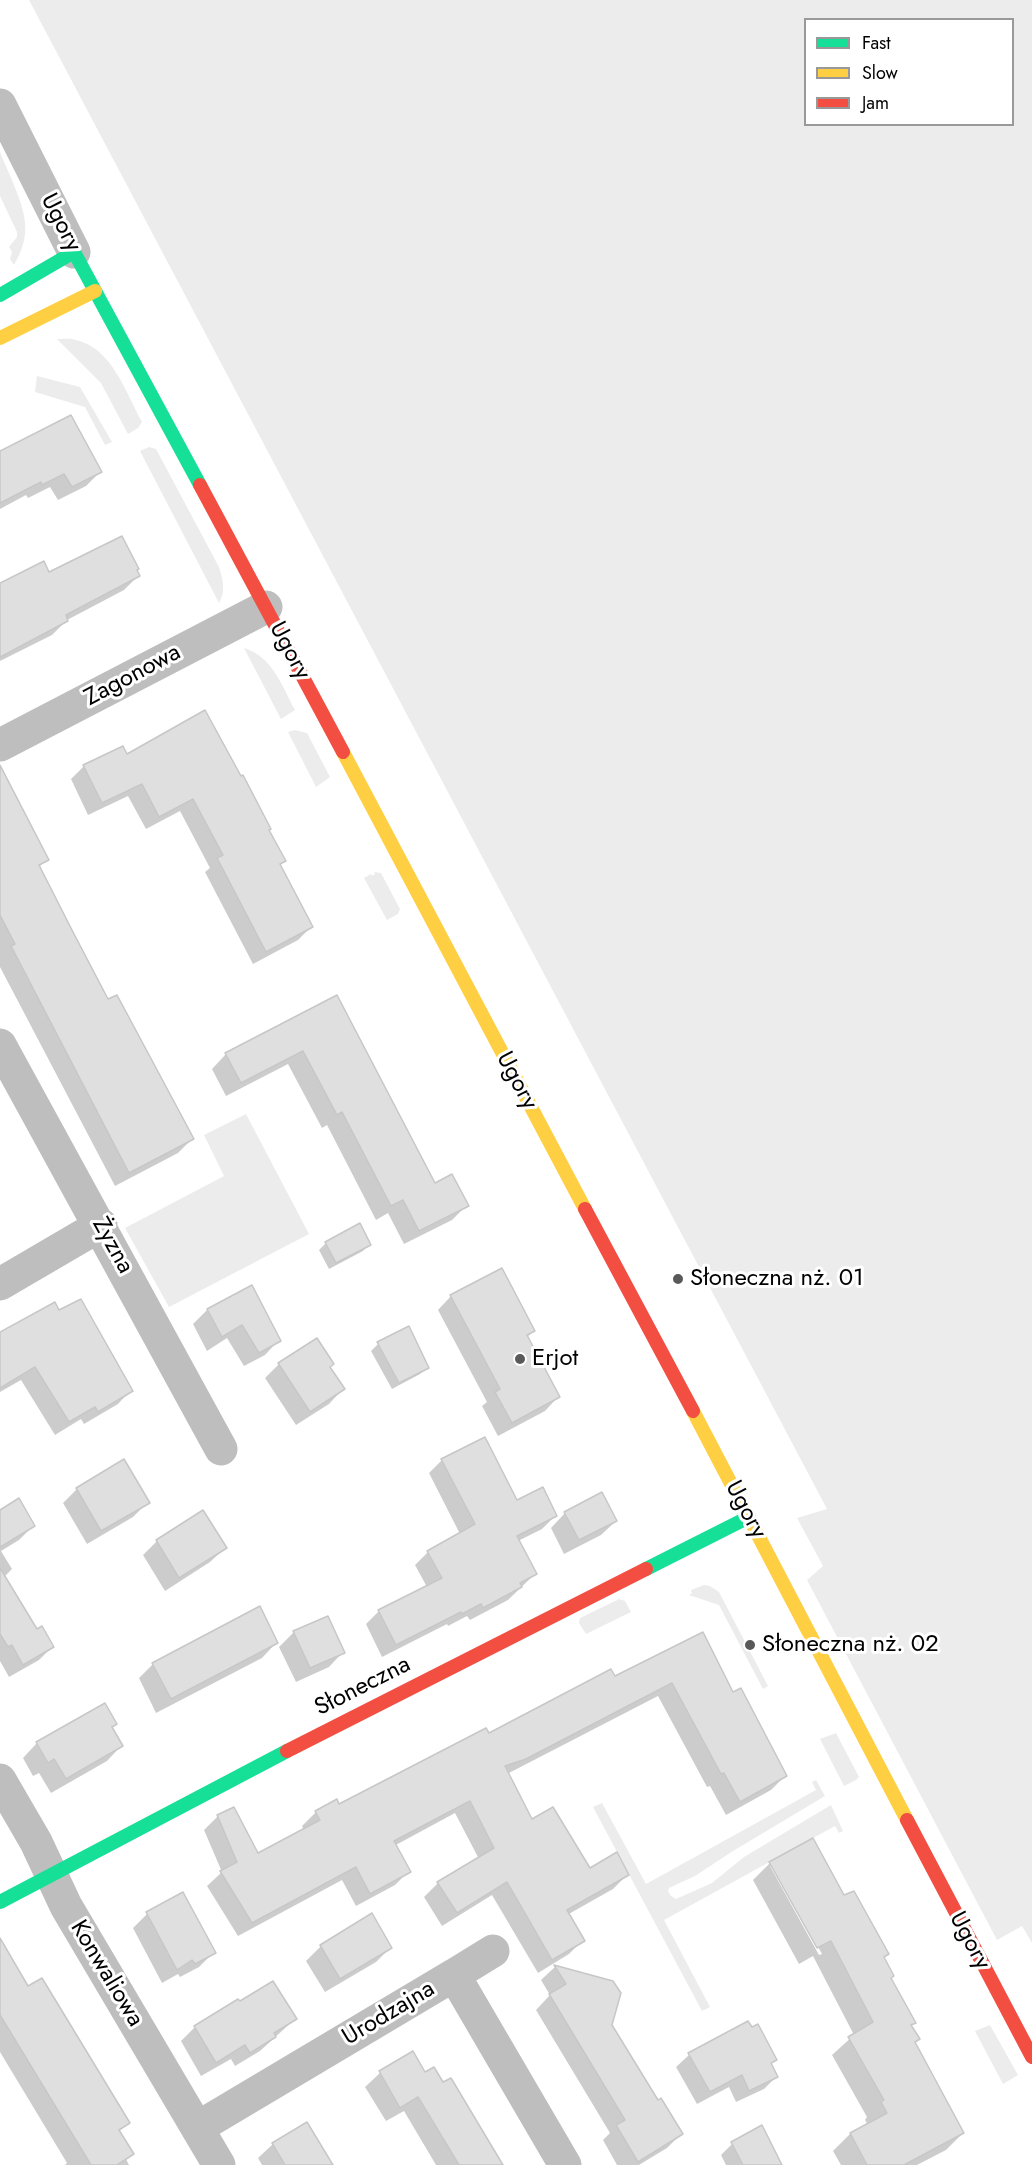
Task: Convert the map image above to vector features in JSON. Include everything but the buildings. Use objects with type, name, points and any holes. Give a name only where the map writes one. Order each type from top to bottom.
[{"type":"street","name":"Ugory","points":[[0,105],[74,252],[266,607],[749,1517],[1032,2057]]},
{"type":"street","points":[[0,295],[74,252]]},
{"type":"street","points":[[0,338],[95,291]]},
{"type":"street","name":"Zagonowa","points":[[0,745],[266,607]]},
{"type":"street","name":"Żyzna","points":[[0,1045],[221,1449]]},
{"type":"street","points":[[0,1284],[100,1225]]},
{"type":"street","name":"Słoneczna","points":[[0,1902],[514,1635],[749,1517]]},
{"type":"street","name":"Konwaliowa","points":[[0,1780],[36,1842],[66,1906],[219,2165]]},
{"type":"street","points":[[454,1975],[493,1952]]},
{"type":"street","name":"Urodzajna","points":[[197,2128],[454,1975],[565,2165]]},
{"type":"shaded area","points":[[29,0],[1032,0],[1032,1943],[1022,1926],[997,1940],[807,1580],[823,1566],[797,1518],[827,1509]]},
{"type":"shaded area","points":[[0,152],[24,214],[24,242],[14,265],[10,259],[12,252],[9,247],[17,237],[17,232],[0,196]]},
{"type":"shaded area","points":[[57,339],[74,339],[99,352],[124,385],[142,422],[138,428],[128,434],[101,383]]},
{"type":"shaded area","points":[[37,376],[80,387],[112,442],[105,445],[85,407],[35,392]]},
{"type":"shaded area","points":[[149,447],[156,449],[219,567],[223,590],[219,603],[140,451]]},
{"type":"shaded area","points":[[244,648],[254,652],[269,665],[281,682],[295,710],[281,719]]},
{"type":"shaded area","points":[[295,730],[307,733],[330,777],[316,787],[288,732]]},
{"type":"shaded area","points":[[374,872],[381,873],[400,909],[398,914],[387,920],[364,878],[371,874],[372,876]]},
{"type":"shaded area","points":[[246,1114],[309,1234],[169,1307],[125,1228],[224,1176],[204,1135]]},
{"type":"shaded area","points":[[704,1585],[719,1592],[768,1686],[763,1689],[719,1605],[689,1595],[692,1593],[691,1590]]},
{"type":"shaded area","points":[[619,1599],[625,1601],[631,1612],[586,1634],[579,1623],[580,1618]]},
{"type":"shaded area","points":[[836,1733],[859,1777],[844,1786],[820,1739]]},
{"type":"shaded area","points":[[816,1780],[825,1796],[695,1876],[669,1888],[671,1896],[676,1899],[712,1883],[744,1857],[831,1805],[843,1831],[839,1833],[835,1826],[664,1920],[710,2007],[702,2011],[593,1807],[602,1803],[646,1884],[816,1790],[812,1782]]},
{"type":"shaded area","points":[[990,2025],[1018,2075],[1003,2084],[975,2031]]},
{"type":"traffic: fast","points":[[0,295],[74,252],[200,485]]},
{"type":"traffic: fast","points":[[646,1569],[749,1517]]},
{"type":"traffic: fast","points":[[0,1902],[287,1751]]},
{"type":"traffic: slow","points":[[0,338],[95,291]]},
{"type":"traffic: slow","points":[[343,752],[585,1209]]},
{"type":"traffic: slow","points":[[693,1411],[907,1820]]},
{"type":"traffic: jam","points":[[200,485],[343,752]]},
{"type":"traffic: jam","points":[[585,1209],[693,1411]]},
{"type":"traffic: jam","points":[[287,1751],[646,1569]]},
{"type":"traffic: jam","points":[[907,1820],[1032,2057]]},
{"type":"place","name":"Słoneczna nż. 01","points":[[678,1279]]},
{"type":"place","name":"Erjot","points":[[520,1359]]},
{"type":"place","name":"Słoneczna nż. 02","points":[[750,1645]]}]
